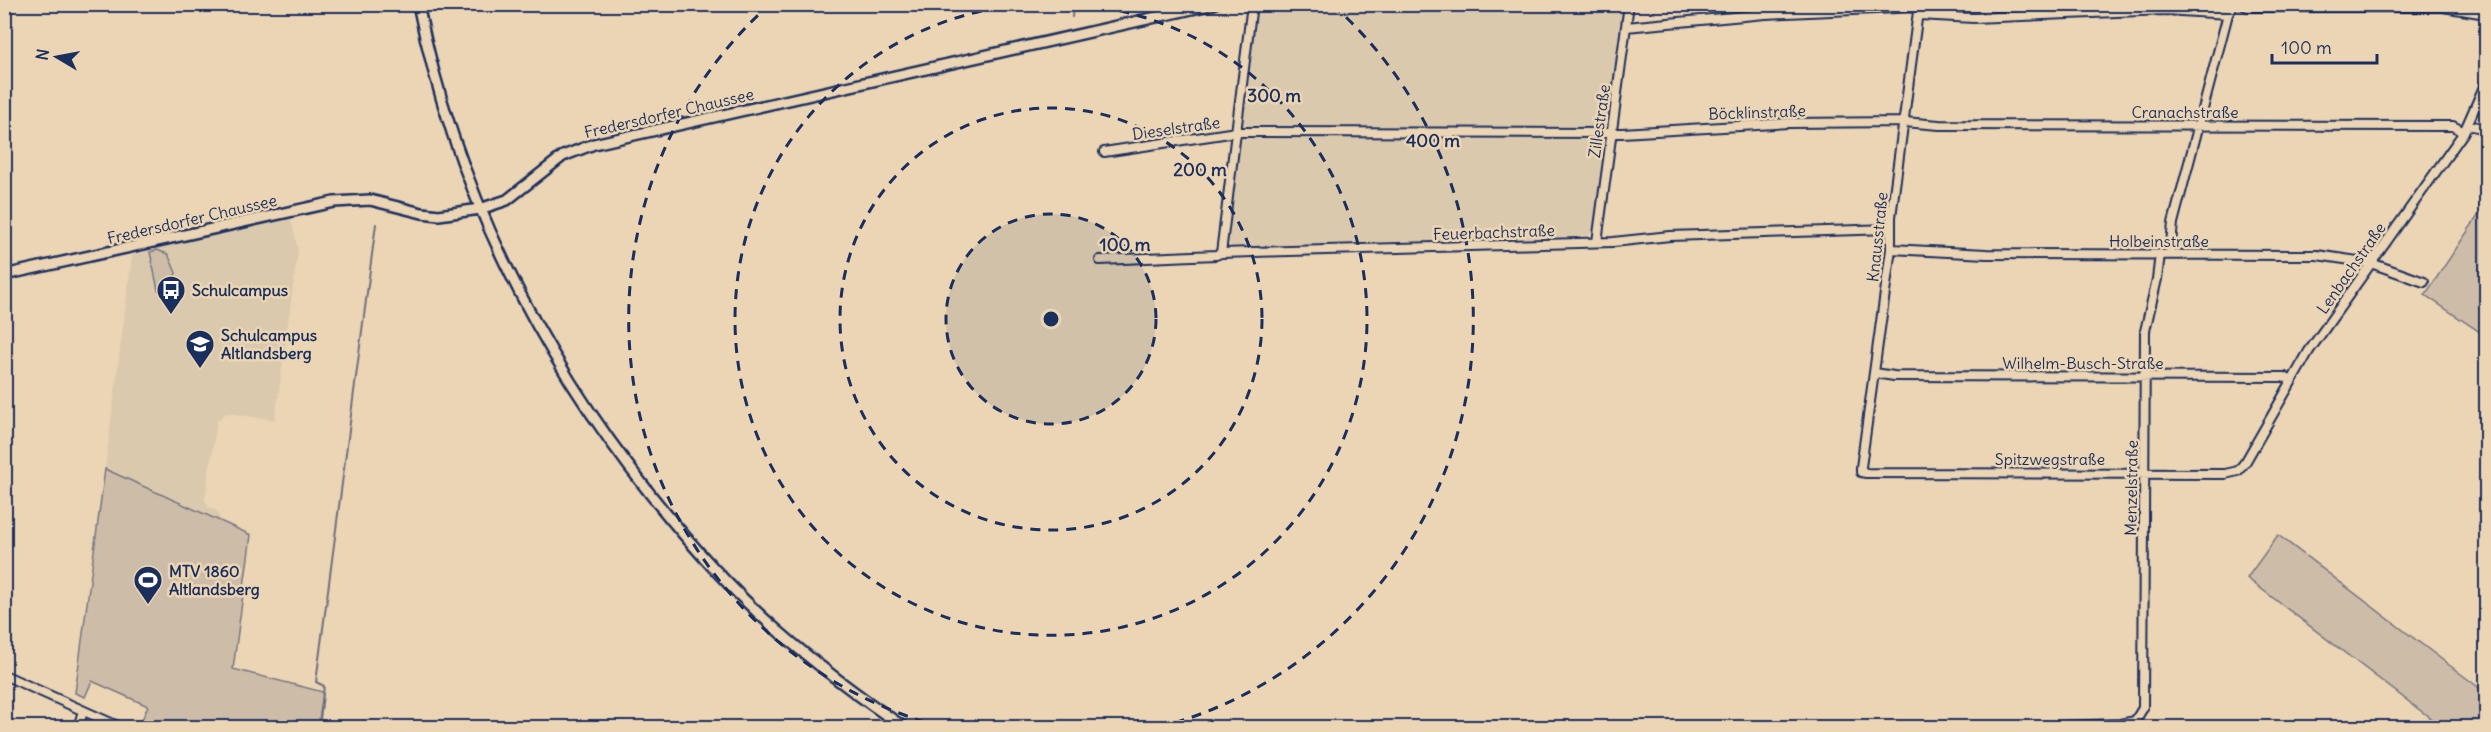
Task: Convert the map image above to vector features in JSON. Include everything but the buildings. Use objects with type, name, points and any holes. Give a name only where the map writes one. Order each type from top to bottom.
[{"type":"main road","points":[[418,4],[428,55],[444,110],[480,209],[514,283],[555,359],[617,452],[712,567],[777,631],[854,693],[905,728]]},
{"type":"main road","name":"Fredersdorfer Chaussee","points":[[4,275],[334,202],[370,200],[439,215],[480,209],[507,200],[563,156],[594,144],[1214,4]]},
{"type":"street","points":[[1221,253],[1252,4]]},
{"type":"street","name":"Zillestraße","points":[[1597,242],[1629,4]]},
{"type":"street","points":[[2170,254],[2173,223],[2228,14],[2234,4]]},
{"type":"street","points":[[2241,4],[2248,7],[2443,7],[2487,14]]},
{"type":"street","points":[[1626,27],[1765,14],[1919,9],[1973,18],[2096,8],[2228,14]]},
{"type":"street","name":"Knausstraße","points":[[1861,472],[1891,249],[1890,229],[1919,9]]},
{"type":"street","name":"Lenbachstraße","points":[[2238,471],[2247,461],[2291,381],[2371,262],[2464,132],[2487,82]]},
{"type":"street","name":"Cranachstraße","points":[[1904,122],[2199,126],[2453,126],[2464,132]]},
{"type":"street","name":"Böcklinstraße","points":[[1611,132],[1789,123],[1904,122]]},
{"type":"street","points":[[2468,125],[2487,129]]},
{"type":"street","name":"Dieselstraße","points":[[1104,152],[1236,132],[1611,132]]},
{"type":"street","name":"Feuerbachstraße","points":[[1100,260],[1221,253],[1597,242],[1670,236],[1890,229]]},
{"type":"street","name":"Holbeinstraße","points":[[1891,249],[1954,254],[2317,255],[2371,262],[2424,282]]},
{"type":"street","name":"Menzelstraße","points":[[2007,728],[2120,724],[2135,721],[2143,708],[2146,321],[2157,279],[2160,254]]},
{"type":"street","name":"Wilhelm-Busch-Straße","points":[[1875,373],[1905,376],[2285,377],[2291,381]]},
{"type":"street","name":"Spitzwegstraße","points":[[1861,472],[2225,474],[2238,471]]},
{"type":"street","points":[[4,675],[122,728]]},
{"type":"street","points":[[78,728],[83,711]]},
{"type":"shaded area","points":[[1283,4],[1624,5],[1594,230],[1588,236],[1232,247],[1228,242],[1257,10]]},
{"type":"shaded area","points":[[2486,204],[2486,336],[2425,295]]},
{"type":"shaded area","name":"Schulcampus Altlandsberg","points":[[290,215],[298,250],[275,420],[227,413],[217,420],[205,499],[208,507],[216,510],[221,520],[195,511],[105,469],[132,255]]},
{"type":"shaded area","points":[[157,250],[168,254],[176,273],[167,295],[158,290],[150,252]]},
{"type":"shaded area","points":[[105,469],[251,535],[233,669],[323,692],[318,727],[149,727],[141,722],[148,706],[92,681],[85,697],[75,693]]},
{"type":"shaded area","points":[[2278,535],[2486,693],[2486,727],[2442,727],[2247,578]]},
{"type":"waterway","points":[[1072,17],[1073,4]]},
{"type":"waterway","points":[[319,728],[324,686],[316,682],[376,224]]},
{"type":"place","name":"Schulcampus","points":[[171,316]]},
{"type":"place","name":"Schulcampus Altlandsberg","points":[[200,370]]},
{"type":"place","name":"MTV 1860 Altlandsberg","points":[[148,606]]}]
